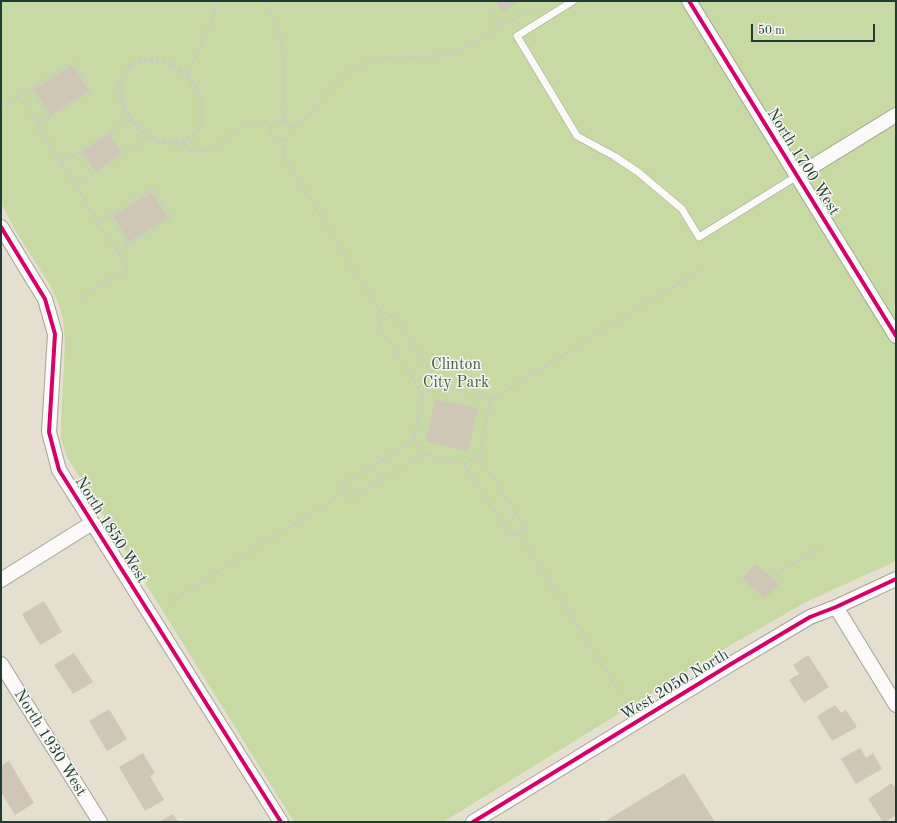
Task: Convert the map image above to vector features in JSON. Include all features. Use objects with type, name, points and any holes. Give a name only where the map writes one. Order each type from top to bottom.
[{"type":"street","name":"North 1700 West","points":[[689,1],[896,336]]},
{"type":"street","points":[[797,176],[896,115]]},
{"type":"street","name":"North 1850 West","points":[[1,227],[45,299],[54,334],[49,432],[59,470],[281,822]]},
{"type":"street","points":[[1,580],[92,523]]},
{"type":"street","name":"West 2050 North","points":[[473,822],[810,617],[836,607],[896,579]]},
{"type":"street","points":[[836,607],[896,705]]},
{"type":"street","name":"North 1930 West","points":[[1,664],[100,822]]},
{"type":"lane","points":[[573,1],[517,36],[577,136],[614,156],[644,177],[682,209],[699,237],[797,176]]},
{"type":"path","points":[[187,75],[211,24],[218,1]]},
{"type":"path","points":[[265,1],[280,35],[284,58],[283,122]]},
{"type":"path","points":[[482,1],[501,27]]},
{"type":"path","points":[[290,128],[286,122],[281,121],[276,122],[270,130],[276,139],[283,139],[288,135],[290,128],[299,123],[313,111],[342,77],[358,66],[373,60],[389,57],[430,57],[446,55],[469,46],[544,1]]},
{"type":"path","points":[[142,59],[152,59],[170,63],[187,75],[196,86],[204,107],[204,115],[197,134],[183,144],[161,143],[145,136],[131,120],[119,96],[119,85],[123,72],[131,64],[142,59]]},
{"type":"path","points":[[155,60],[170,66],[186,77],[194,88],[200,102],[201,115],[199,124],[195,132],[190,137],[174,142],[160,140],[145,132],[134,121],[126,108],[121,93],[122,81],[127,71],[132,66],[144,61],[155,60]]},
{"type":"path","points":[[1,107],[73,62],[91,92],[37,125]]},
{"type":"path","points":[[30,89],[49,118]]},
{"type":"path","points":[[20,96],[61,163],[76,184],[98,223],[128,268],[79,298]]},
{"type":"path","points":[[61,163],[131,120]]},
{"type":"path","points":[[183,144],[189,150],[198,152],[210,150],[220,145],[238,127],[249,123],[262,123],[272,126]]},
{"type":"path","points":[[110,133],[124,154]]},
{"type":"path","points":[[76,184],[149,138]]},
{"type":"path","points":[[283,139],[284,155],[286,160],[385,319]]},
{"type":"path","points":[[80,152],[93,174]]},
{"type":"path","points":[[98,223],[153,188],[171,219],[117,251]]},
{"type":"path","points":[[110,215],[128,245]]},
{"type":"path","points":[[464,464],[512,537],[526,528],[479,456],[492,400],[705,267]]},
{"type":"path","points":[[479,456],[464,464],[423,454],[414,440],[422,394],[378,324],[394,314],[438,384],[492,400]]},
{"type":"path","points":[[422,394],[438,384]]},
{"type":"path","points":[[414,440],[342,485],[345,492],[350,499],[423,454]]},
{"type":"path","points":[[171,601],[345,492]]},
{"type":"path","points":[[519,533],[622,696]]},
{"type":"path","points":[[771,577],[823,546]]},
{"type":"green space","name":"Clinton City Park","points":[[1,1],[896,1],[896,561],[806,602],[724,649],[443,822],[294,822],[67,457],[61,439],[65,342],[63,319],[51,287],[15,230],[1,203]]},
{"type":"building","points":[[496,1],[520,1],[502,12]]},
{"type":"building","points":[[72,65],[89,91],[50,115],[34,89]]},
{"type":"building","points":[[109,134],[121,154],[95,171],[82,151]]},
{"type":"building","points":[[152,192],[168,218],[129,242],[113,216]]},
{"type":"building","points":[[435,399],[478,408],[468,452],[426,441]]},
{"type":"building","points":[[756,564],[779,584],[765,599],[742,578]]},
{"type":"building","points":[[44,601],[62,632],[40,645],[22,614]]},
{"type":"building","points":[[74,653],[93,682],[73,694],[54,665]]},
{"type":"building","points":[[808,655],[829,687],[804,703],[789,680],[799,674],[793,665]]},
{"type":"building","points":[[835,705],[841,713],[846,710],[857,727],[832,741],[817,716]]},
{"type":"building","points":[[109,709],[127,739],[107,751],[89,721]]},
{"type":"building","points":[[860,748],[866,758],[873,753],[882,769],[856,784],[841,759]]},
{"type":"building","points":[[143,753],[155,773],[150,776],[164,800],[145,811],[119,767]]},
{"type":"building","points":[[9,761],[34,803],[15,815],[1,792],[1,766]]},
{"type":"building","points":[[684,773],[715,822],[604,822]]},
{"type":"building","points":[[892,783],[896,790],[896,815],[883,822],[868,799]]},
{"type":"building","points":[[173,814],[178,822],[159,822]]},
{"type":"cycle path","points":[[689,1],[896,336]]},
{"type":"cycle path","points":[[1,227],[45,299],[55,334],[49,432],[59,470],[281,822]]},
{"type":"cycle path","points":[[473,822],[810,617],[836,607],[896,579]]}]
